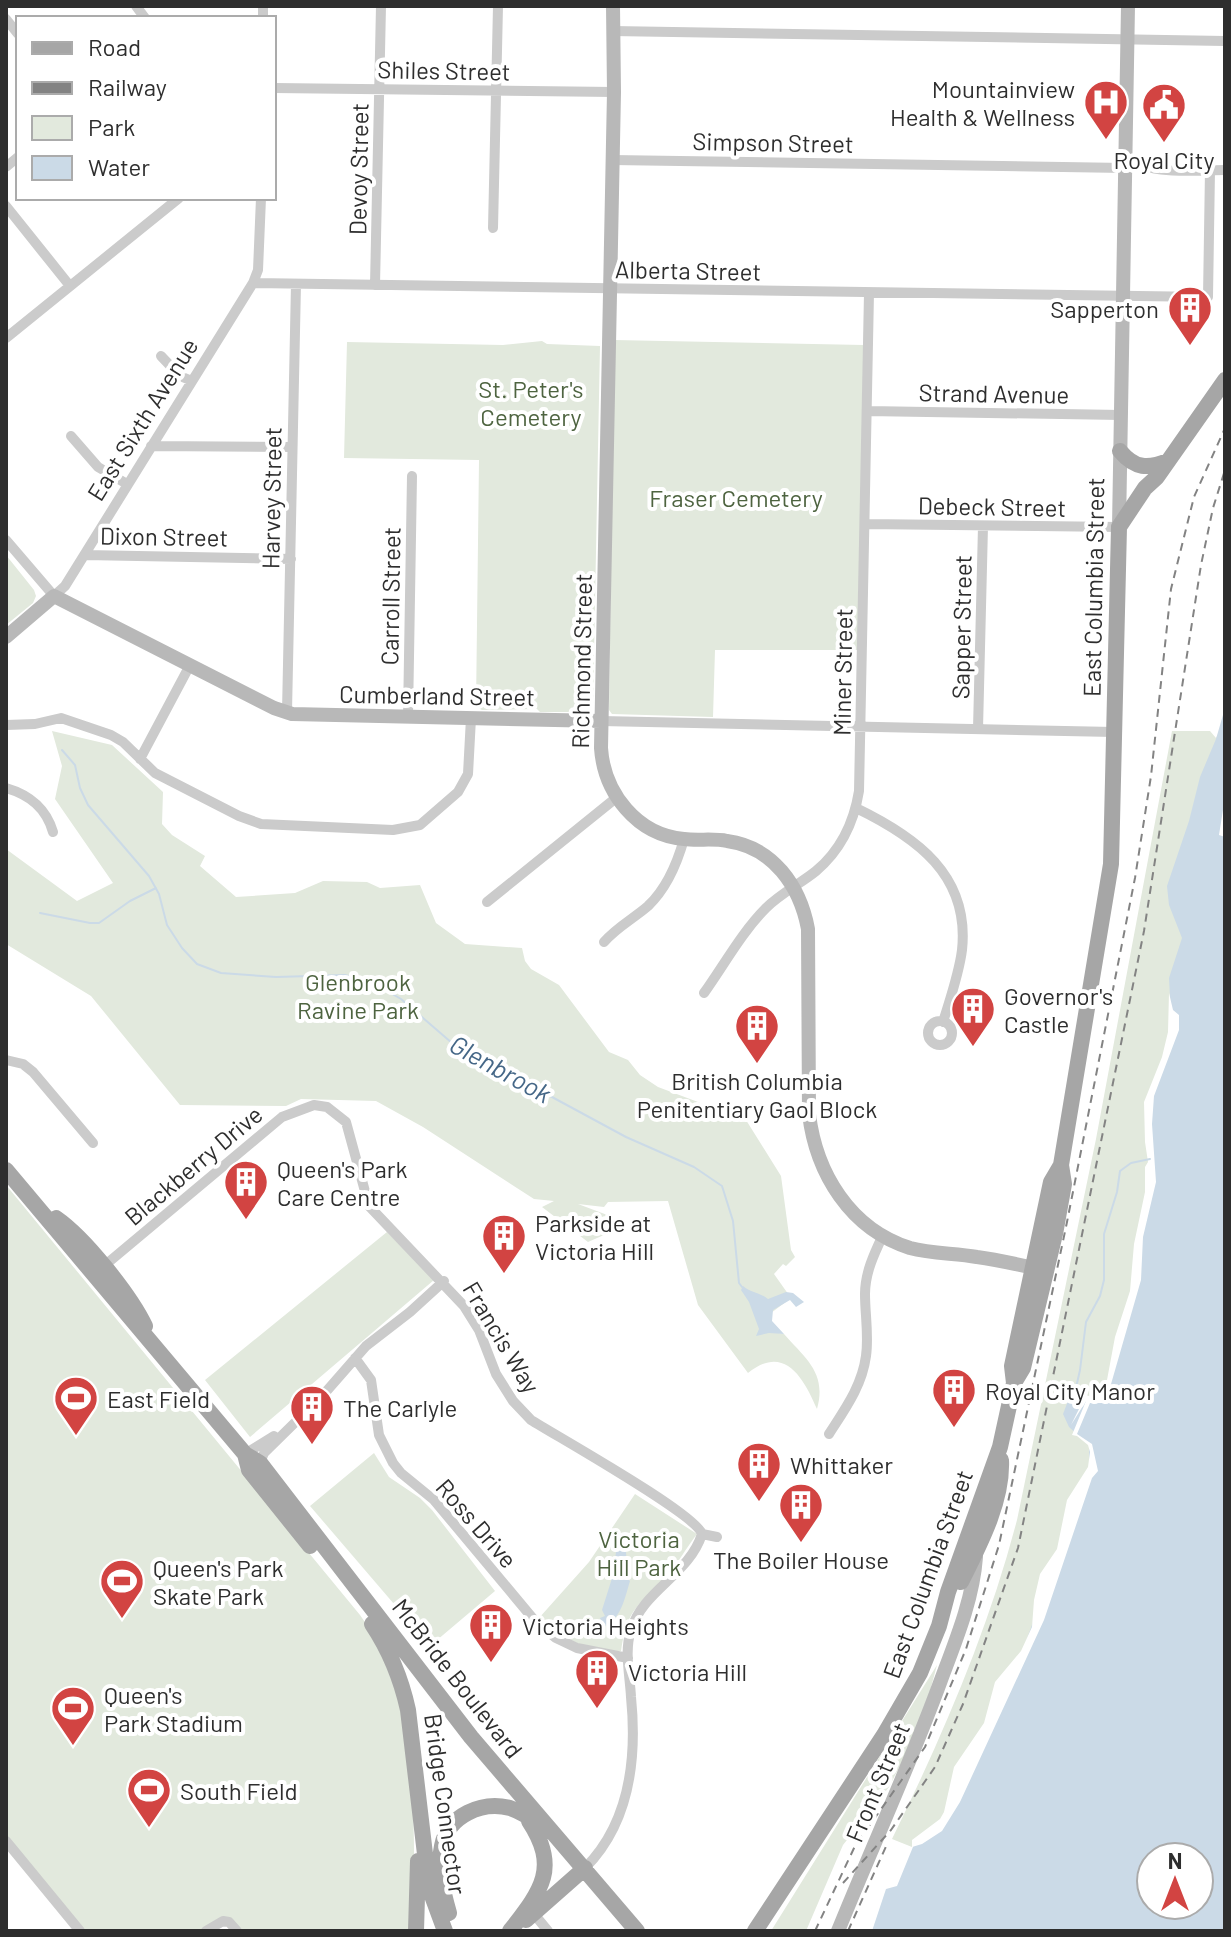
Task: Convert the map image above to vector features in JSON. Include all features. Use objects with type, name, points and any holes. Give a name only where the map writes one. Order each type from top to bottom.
[{"type":"main road","points":[[1118,550],[1157,477],[1225,380]]},
{"type":"main road","points":[[1120,451],[1139,466],[1168,461]]},
{"type":"main road","points":[[1119,527],[1145,488],[1157,477]]},
{"type":"main road","name":"East Columbia Street","points":[[755,1931],[918,1679],[997,1455],[1014,1383],[1023,1368],[1040,1269],[1064,1184],[1061,1165],[1108,892],[1119,527]]},
{"type":"main road","name":"McBride Boulevard","points":[[9,1172],[245,1454],[260,1463],[384,1632],[637,1931]]},
{"type":"main road","points":[[31,1200],[62,1222],[104,1266],[135,1305],[152,1342]]},
{"type":"main road","name":"McBride Boulevard","points":[[245,1454],[249,1470],[361,1609],[384,1632]]},
{"type":"main road","points":[[939,1626],[988,1522],[1002,1465],[997,1455]]},
{"type":"main road","name":"Bridge Connector","points":[[384,1632],[408,1710],[431,1893],[445,1931]]},
{"type":"main road","name":"Bridge Connector","points":[[384,1632],[402,1658],[415,1698],[433,1866],[439,1896],[454,1931]]},
{"type":"main road","points":[[416,1931],[418,1804]]},
{"type":"main road","points":[[454,1931],[442,1883],[441,1855],[447,1831],[463,1815],[484,1807],[506,1807],[560,1838]]},
{"type":"main road","points":[[510,1931],[537,1893],[546,1871],[544,1847],[526,1816]]},
{"type":"main road","points":[[510,1931],[534,1914],[585,1868]]},
{"type":"street","name":"Devoy Street","points":[[375,285],[381,6]]},
{"type":"street","points":[[493,228],[498,6]]},
{"type":"street","name":"Richmond Street","points":[[613,6],[614,92],[601,721],[604,775],[616,798],[643,825],[664,835],[684,839],[741,844],[764,854],[782,870],[794,887],[805,912],[808,929],[808,1073],[812,1138],[820,1163],[838,1195],[861,1220],[908,1247],[1040,1269]]},
{"type":"street","name":"East Columbia Street","points":[[1119,527],[1128,6]]},
{"type":"street","points":[[612,31],[1225,41]]},
{"type":"street","name":"Shiles Street","points":[[276,88],[614,92]]},
{"type":"street","name":"Simpson Street","points":[[612,160],[1125,160]]},
{"type":"street","points":[[1125,160],[1147,168],[1225,170]]},
{"type":"street","points":[[1125,187],[1147,168]]},
{"type":"street","name":"Alberta Street","points":[[253,283],[1208,297],[1210,170]]},
{"type":"street","points":[[6,338],[177,200]]},
{"type":"street","name":"East Sixth Avenue","points":[[6,637],[65,586],[253,283],[258,270],[261,200]]},
{"type":"street","points":[[6,206],[70,286]]},
{"type":"street","name":"Harvey Street","points":[[287,712],[296,284]]},
{"type":"street","name":"Miner Street","points":[[704,993],[762,912],[831,856],[844,840],[856,808],[861,726],[869,293]]},
{"type":"street","points":[[161,356],[180,376],[192,381]]},
{"type":"street","name":"Strand Avenue","points":[[867,411],[1121,415]]},
{"type":"street","points":[[71,436],[98,467],[127,484]]},
{"type":"street","points":[[151,446],[292,447]]},
{"type":"street","name":"Carroll Street","points":[[408,717],[412,476]]},
{"type":"street","name":"Debeck Street","points":[[865,524],[1119,527]]},
{"type":"street","name":"Sapper Street","points":[[978,729],[983,526]]},
{"type":"street","name":"Cumberland Street","points":[[6,540],[54,596],[287,712],[1114,732]]},
{"type":"street","name":"Dixon Street","points":[[85,555],[291,559]]},
{"type":"street","points":[[140,759],[190,665]]},
{"type":"street","points":[[6,725],[35,724],[55,718],[118,738],[155,773],[261,824],[407,829],[429,818],[464,784],[468,774],[471,718]]},
{"type":"street","points":[[6,788],[26,796],[40,807],[49,816],[53,832]]},
{"type":"street","points":[[487,902],[616,798]]},
{"type":"street","points":[[856,808],[894,826],[917,843],[940,868],[955,895],[962,920],[962,950],[943,1022]]},
{"type":"street","points":[[604,942],[612,932],[649,905],[667,883],[684,839]]},
{"type":"street","points":[[6,1060],[23,1064],[33,1072],[93,1143]]},
{"type":"street","name":"Blackberry Drive","points":[[104,1266],[282,1117],[314,1105],[327,1107],[346,1122],[365,1195],[381,1221]]},
{"type":"street","name":"Francis Way","points":[[381,1221],[444,1281],[464,1306],[479,1330],[496,1374],[513,1401],[531,1420],[669,1506],[700,1527],[702,1534],[717,1537]]},
{"type":"street","points":[[829,1434],[859,1384],[866,1360],[868,1327],[865,1293],[873,1256],[883,1235]]},
{"type":"street","points":[[260,1463],[264,1453],[324,1394],[355,1358],[444,1281]]},
{"type":"street","name":"Ross Drive","points":[[355,1358],[371,1380],[379,1435],[393,1463],[434,1500],[535,1621],[556,1638],[577,1648],[628,1658]]},
{"type":"street","points":[[245,1454],[289,1426]]},
{"type":"street","name":"Front Street","points":[[838,1931],[918,1742],[951,1653],[974,1582],[978,1530],[992,1487],[997,1455]]},
{"type":"street","points":[[974,1582],[988,1522]]},
{"type":"street","points":[[585,1868],[610,1837],[631,1768],[634,1734],[629,1634],[637,1612],[649,1597],[676,1575],[702,1534]]},
{"type":"street","points":[[6,1841],[80,1931]]},
{"type":"street","points":[[534,1914],[548,1931]]},
{"type":"street","points":[[206,1931],[223,1921],[234,1928]]},
{"type":"green space","name":"Fraser Cemetery","points":[[614,340],[864,345],[858,650],[715,650],[713,717],[612,714],[609,710]]},
{"type":"green space","name":"St. Peter's Cemetery","points":[[542,341],[547,344],[600,346],[593,706],[585,712],[482,710],[476,707],[479,460],[344,458],[347,342],[503,345]]},
{"type":"green space","points":[[6,555],[36,596],[33,603],[6,625]]},
{"type":"green space","points":[[1224,723],[1195,860],[1136,1274],[1104,1394],[1071,1425],[1089,1445],[1089,1471],[1033,1628],[948,1813],[912,1847],[892,1839],[929,1762],[978,1643],[1017,1520],[1096,1139],[1172,731],[1210,731],[1216,738]]},
{"type":"green space","name":"Glenbrook Ravine Park","points":[[52,731],[112,745],[163,792],[162,824],[172,835],[205,856],[200,866],[236,897],[295,893],[323,881],[367,882],[380,888],[420,885],[436,923],[465,944],[522,948],[531,969],[559,985],[609,1052],[628,1060],[640,1075],[658,1087],[746,1120],[781,1176],[791,1250],[795,1257],[774,1274],[791,1298],[763,1319],[778,1333],[784,1334],[812,1367],[819,1386],[817,1409],[806,1386],[792,1368],[783,1363],[761,1365],[748,1373],[698,1305],[668,1201],[608,1202],[604,1207],[578,1204],[610,1216],[604,1235],[588,1242],[542,1207],[554,1201],[534,1199],[423,1127],[376,1101],[301,1099],[286,1106],[180,1105],[91,996],[6,944],[6,849],[77,901],[113,883],[55,799],[62,766]]},
{"type":"green space","points":[[6,1185],[360,1615],[383,1651],[403,1716],[412,1789],[413,1931],[238,1931],[225,1917],[206,1931],[86,1931],[6,1835]]},
{"type":"green space","points":[[387,1232],[434,1280],[250,1437],[205,1380]]},
{"type":"green space","points":[[374,1453],[389,1477],[432,1510],[495,1591],[430,1646],[310,1506]]},
{"type":"green space","name":"Victoria Hill Park","points":[[635,1494],[697,1534],[667,1576],[631,1615],[621,1651],[599,1650],[567,1638],[539,1618],[589,1562]]},
{"type":"green space","points":[[937,1665],[905,1756],[889,1787],[843,1845],[806,1931],[771,1931]]},
{"type":"water","points":[[1225,708],[1225,797],[1219,835],[1225,837],[1225,1931],[872,1931],[886,1889],[897,1886],[915,1842],[943,1822],[976,1740],[1022,1652],[1089,1471],[1089,1445],[1069,1427],[1063,1414],[1068,1401],[1076,1396],[1093,1401],[1104,1393],[1128,1309],[1149,1189],[1147,1113],[1172,1033],[1169,978],[1182,938],[1169,905],[1167,886]]},
{"type":"water","points":[[743,1286],[768,1299],[786,1292],[793,1293],[804,1302],[796,1307],[790,1300],[773,1310],[772,1321],[784,1334],[756,1336],[759,1329],[741,1290]]},
{"type":"water","points":[[621,1547],[626,1551],[627,1578],[630,1581],[618,1614],[602,1627],[600,1618],[605,1616],[602,1610],[613,1575],[616,1552]]},
{"type":"pier","points":[[1169,993],[1173,1010],[1179,1015],[1179,1030],[1154,1096],[1152,1124],[1156,1182],[1143,1237],[1141,1280],[1107,1398],[1102,1403],[1090,1403],[1077,1434],[1092,1444],[1098,1471],[1092,1478],[1044,1620],[960,1802],[942,1831],[912,1847],[912,1840],[940,1819],[944,1812],[954,1767],[984,1723],[995,1682],[1021,1651],[1032,1627],[1040,1574],[1057,1549],[1067,1500],[1088,1467],[1088,1445],[1072,1435],[1086,1401],[1071,1425],[1086,1395],[1095,1398],[1107,1380],[1115,1337],[1130,1291],[1134,1244],[1148,1162],[1144,1102],[1162,1057],[1168,1032]]},
{"type":"waterway","name":"Glenbrook","points":[[62,750],[75,765],[88,805],[149,876],[159,894],[167,925],[197,964],[221,973],[276,977],[345,975],[375,984],[401,999],[452,1043],[626,1137],[694,1167],[722,1186],[733,1221],[739,1283],[742,1287]]},
{"type":"waterway","points":[[40,913],[99,923],[130,901],[156,888]]},
{"type":"waterway","points":[[1073,1401],[1086,1322],[1100,1296],[1104,1280],[1104,1234],[1120,1171],[1131,1163],[1150,1159]]},
{"type":"railway","points":[[815,1931],[855,1846],[925,1747],[966,1649],[999,1545],[1135,878],[1151,776],[1171,589],[1194,497],[1225,428]]},
{"type":"railway","points":[[843,1883],[891,1830],[935,1767],[963,1704],[1018,1548],[1144,931],[1201,565],[1225,470]]},
{"type":"railway","points":[[848,1931],[888,1842]]},
{"type":"place","name":"Mountainview Health & Wellness","points":[[1106,141]]},
{"type":"place","name":"Royal City","points":[[1164,144]]},
{"type":"place","name":"Sapperton","points":[[1190,347]]},
{"type":"place","name":"Governor's Castle","points":[[973,1048]]},
{"type":"place","name":"British Columbia Penitentiary Gaol Block","points":[[757,1065]]},
{"type":"place","name":"Queen's Park Care Centre","points":[[246,1221]]},
{"type":"place","name":"Parkside at Victoria Hill","points":[[504,1275]]},
{"type":"place","name":"Royal City Manor","points":[[954,1429]]},
{"type":"place","name":"East Field","points":[[76,1437]]},
{"type":"place","name":"The Carlyle","points":[[312,1446]]},
{"type":"place","name":"Whittaker","points":[[759,1503]]},
{"type":"place","name":"The Boiler House","points":[[801,1544]]},
{"type":"place","name":"Queen's Park Skate Park","points":[[122,1620]]},
{"type":"place","name":"Victoria Heights","points":[[491,1664]]},
{"type":"place","name":"Victoria Hill","points":[[597,1710]]},
{"type":"place","name":"Queen's Park Stadium","points":[[73,1747]]},
{"type":"place","name":"South Field","points":[[149,1829]]}]
